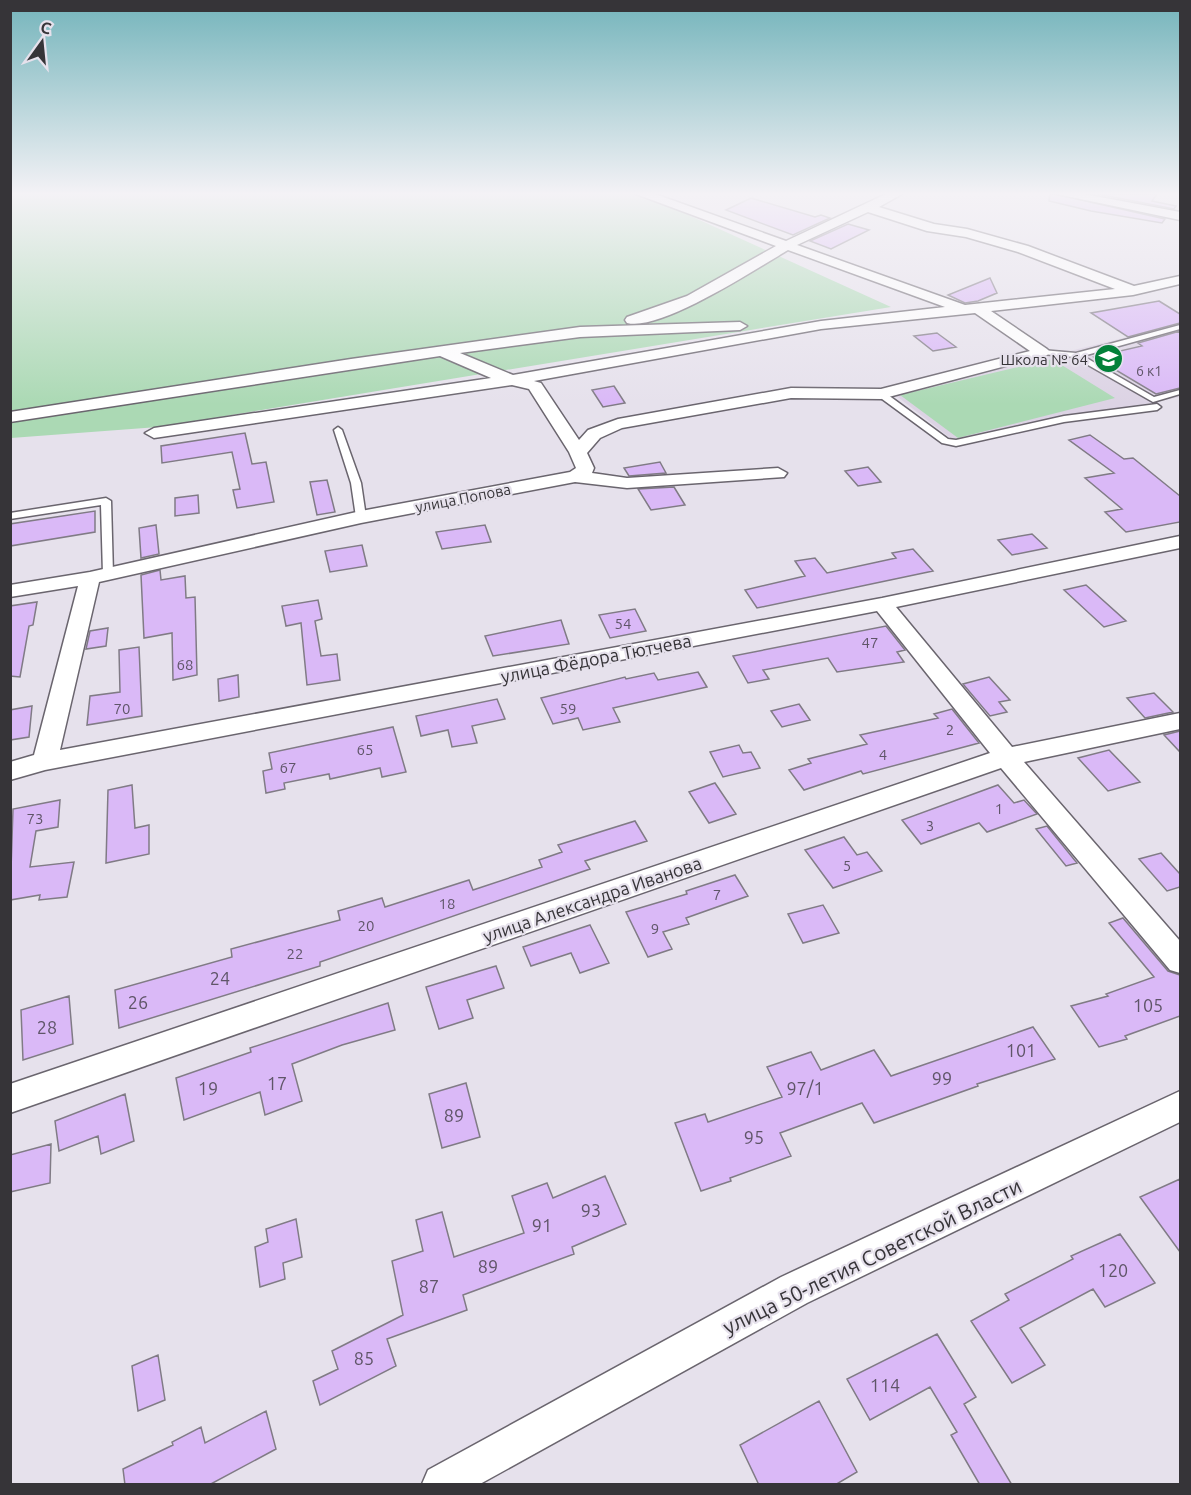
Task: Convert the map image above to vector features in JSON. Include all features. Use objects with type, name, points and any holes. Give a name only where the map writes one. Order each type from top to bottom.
[{"type":"street","points":[[10,417],[580,332],[656,315],[706,294],[756,264]]},
{"type":"street","points":[[838,264],[974,309],[1042,352]]},
{"type":"street","points":[[1062,264],[1133,291]]},
{"type":"street","points":[[580,332],[821,324],[1133,291],[1180,280]]},
{"type":"street","points":[[153,433],[512,380],[821,324]]},
{"type":"street","points":[[443,352],[512,380],[527,382],[540,390],[578,452],[585,468],[583,473],[575,477]]},
{"type":"street","points":[[578,452],[594,434],[618,424],[791,393],[881,394],[1042,352]]},
{"type":"street","name":"улица Попова","points":[[10,591],[99,576],[361,517],[575,477],[627,483],[778,473]]},
{"type":"street","name":"улица Фёдора Тютчева","points":[[10,771],[45,761],[882,604],[1180,542]]},
{"type":"street","points":[[45,761],[99,576]]},
{"type":"street","points":[[882,604],[1006,757],[1180,960]]},
{"type":"street","name":"улица Александра Иванова","points":[[10,1098],[1006,757],[1180,722]]},
{"type":"street","name":"улица 50-летия Советской Власти","points":[[442,1485],[794,1290],[1180,1106]]},
{"type":"lane","points":[[1042,352],[1076,355],[1180,327]]},
{"type":"lane","points":[[1076,355],[1153,400],[1180,392]]},
{"type":"lane","points":[[881,394],[945,441],[956,443],[1064,419],[1157,407]]},
{"type":"lane","points":[[338,430],[356,483],[361,517]]},
{"type":"lane","points":[[10,516],[106,501],[99,576]]},
{"type":"shaded area","name":"Школа № 64","points":[[1180,324],[1180,397],[954,441],[894,394]]},
{"type":"green space","points":[[11,264],[796,264],[891,307],[158,427],[11,438]]},
{"type":"green space","points":[[1052,359],[1115,398],[958,438],[900,395]]},
{"type":"building","points":[[990,278],[997,293],[978,301],[965,303],[948,295]]},
{"type":"building","points":[[1159,301],[1180,314],[1180,323],[1128,337],[1091,313]]},
{"type":"building","points":[[1180,331],[1180,388],[1156,394],[1094,357],[1142,346],[1138,343]]},
{"type":"building","points":[[937,333],[956,347],[933,351],[914,336]]},
{"type":"building","points":[[614,386],[625,403],[603,407],[592,390]]},
{"type":"building","points":[[245,433],[252,464],[266,462],[274,502],[237,508],[233,490],[240,489],[232,452],[162,463],[161,446]]},
{"type":"building","points":[[1090,435],[1124,459],[1133,458],[1180,496],[1180,522],[1126,532],[1105,512],[1122,509],[1085,478],[1114,473],[1069,440]]},
{"type":"building","points":[[660,462],[666,473],[629,476],[624,468]]},
{"type":"building","points":[[868,467],[881,482],[858,486],[845,471]]},
{"type":"building","points":[[327,480],[335,512],[317,515],[310,482]]},
{"type":"building","points":[[674,487],[685,505],[651,510],[638,489]]},
{"type":"building","points":[[198,495],[199,513],[175,516],[175,498]]},
{"type":"building","points":[[95,511],[95,532],[10,546],[10,524]]},
{"type":"building","points":[[156,525],[159,554],[141,558],[139,528]]},
{"type":"building","points":[[485,525],[491,542],[442,549],[436,532]]},
{"type":"building","points":[[1032,534],[1047,548],[1012,555],[998,540]]},
{"type":"building","points":[[362,545],[367,566],[330,572],[325,551]]},
{"type":"building","points":[[913,549],[933,571],[757,608],[745,590],[805,576],[795,561],[815,558],[827,573],[896,558],[892,553]]},
{"type":"building","points":[[160,570],[161,580],[185,576],[186,598],[195,597],[197,675],[173,680],[172,633],[144,638],[141,575]]},
{"type":"building","points":[[1086,585],[1126,621],[1104,627],[1064,590]]},
{"type":"building","points":[[318,600],[322,619],[315,621],[321,656],[337,654],[340,680],[307,685],[301,623],[286,626],[282,606]]},
{"type":"building","points":[[37,602],[33,625],[29,626],[20,677],[10,676],[10,606]]},
{"type":"building","points":[[635,609],[646,631],[610,638],[599,615]]},
{"type":"building","points":[[561,620],[569,644],[493,656],[485,636]]},
{"type":"building","points":[[886,626],[905,650],[897,652],[904,662],[837,672],[828,658],[763,670],[769,679],[748,683],[733,656]]},
{"type":"building","points":[[108,628],[106,646],[86,649],[90,631]]},
{"type":"building","points":[[139,647],[142,716],[87,725],[90,696],[120,692],[119,650]]},
{"type":"building","points":[[698,672],[707,687],[613,708],[620,722],[583,730],[578,718],[553,724],[541,698],[625,677],[626,679],[654,673],[658,680]]},
{"type":"building","points":[[238,675],[239,697],[219,701],[218,679]]},
{"type":"building","points":[[989,677],[1010,700],[999,702],[1007,712],[990,716],[963,684]]},
{"type":"building","points":[[1154,693],[1173,712],[1145,718],[1127,698]]},
{"type":"building","points":[[497,699],[505,719],[472,726],[477,743],[452,747],[448,730],[421,736],[416,716]]},
{"type":"building","points":[[799,704],[810,720],[782,727],[771,711]]},
{"type":"building","points":[[32,706],[29,737],[10,740],[10,710]]},
{"type":"building","points":[[952,709],[979,743],[863,774],[861,771],[804,790],[789,770],[811,763],[808,759],[867,744],[860,735],[938,718],[934,714]]},
{"type":"building","points":[[393,727],[406,772],[382,777],[380,768],[330,779],[329,774],[284,783],[285,789],[266,793],[263,771],[272,769],[269,753]]},
{"type":"building","points":[[1180,731],[1180,752],[1164,735]]},
{"type":"building","points":[[739,745],[743,753],[751,752],[760,768],[723,777],[710,752]]},
{"type":"building","points":[[1109,750],[1140,782],[1108,791],[1078,758]]},
{"type":"building","points":[[715,783],[736,814],[709,823],[689,792]]},
{"type":"building","points":[[132,785],[135,828],[149,825],[149,854],[106,863],[108,790]]},
{"type":"building","points":[[998,785],[1014,803],[1024,800],[1037,814],[987,832],[979,823],[921,844],[902,820]]},
{"type":"building","points":[[60,800],[58,827],[36,831],[30,867],[74,862],[67,897],[39,900],[40,895],[10,900],[13,809]]},
{"type":"building","points":[[635,821],[647,841],[585,861],[590,869],[320,962],[320,966],[119,1028],[115,990],[232,957],[231,949],[340,920],[338,911],[382,898],[385,907],[469,880],[473,890],[542,867],[539,860],[562,852],[558,845]]},
{"type":"building","points":[[1047,826],[1077,863],[1066,866],[1036,829]]},
{"type":"building","points":[[844,837],[857,855],[867,852],[882,871],[833,888],[805,850]]},
{"type":"building","points":[[1161,853],[1180,874],[1180,887],[1167,891],[1139,859]]},
{"type":"building","points":[[735,875],[748,896],[686,918],[689,924],[663,932],[672,949],[648,957],[626,912],[687,894],[686,891]]},
{"type":"building","points":[[823,905],[839,933],[803,943],[788,914]]},
{"type":"building","points":[[1123,918],[1168,971],[1180,975],[1180,1016],[1125,1036],[1127,1039],[1099,1047],[1071,1006],[1108,996],[1106,994],[1154,977],[1109,923]]},
{"type":"building","points":[[590,925],[609,963],[580,973],[571,953],[531,966],[523,947]]},
{"type":"building","points":[[496,966],[504,988],[467,1000],[473,1018],[439,1029],[426,987]]},
{"type":"building","points":[[69,996],[73,1044],[23,1060],[21,1010]]},
{"type":"building","points":[[388,1003],[395,1030],[342,1045],[292,1064],[302,1101],[265,1115],[260,1092],[184,1120],[176,1078],[251,1052],[250,1048]]},
{"type":"building","points":[[1033,1027],[1055,1059],[977,1084],[978,1086],[874,1123],[862,1103],[780,1133],[791,1156],[701,1191],[675,1123],[705,1114],[708,1122],[782,1097],[767,1067],[811,1052],[821,1070],[874,1050],[891,1076]]},
{"type":"building","points":[[466,1083],[480,1137],[442,1148],[429,1094]]},
{"type":"building","points":[[125,1094],[134,1141],[101,1154],[98,1136],[59,1151],[55,1121]]},
{"type":"building","points":[[51,1144],[50,1183],[10,1192],[10,1155]]},
{"type":"building","points":[[605,1176],[626,1224],[572,1247],[574,1254],[463,1295],[467,1310],[387,1339],[396,1366],[320,1405],[313,1381],[338,1369],[332,1351],[403,1315],[392,1261],[423,1251],[416,1220],[442,1212],[454,1257],[524,1233],[512,1196],[547,1183],[553,1198]]},
{"type":"building","points":[[1180,1179],[1180,1252],[1140,1197]]},
{"type":"building","points":[[296,1219],[302,1257],[283,1263],[285,1279],[260,1287],[255,1247],[268,1242],[266,1229]]},
{"type":"building","points":[[1120,1234],[1155,1283],[1105,1307],[1093,1289],[1020,1328],[1045,1365],[1012,1383],[971,1321],[1009,1300],[1005,1294],[1073,1259],[1071,1256]]},
{"type":"building","points":[[937,1334],[976,1397],[964,1404],[1012,1485],[980,1485],[951,1435],[957,1432],[930,1387],[870,1420],[847,1379]]},
{"type":"building","points":[[158,1355],[165,1400],[138,1411],[132,1366]]},
{"type":"building","points":[[819,1401],[857,1472],[835,1485],[759,1485],[740,1445]]},
{"type":"building","points":[[266,1411],[276,1449],[209,1485],[125,1485],[123,1469],[173,1445],[172,1442],[201,1427],[205,1443]]},
{"type":"place","name":"Школа № 64","points":[[1109,359]]}]
